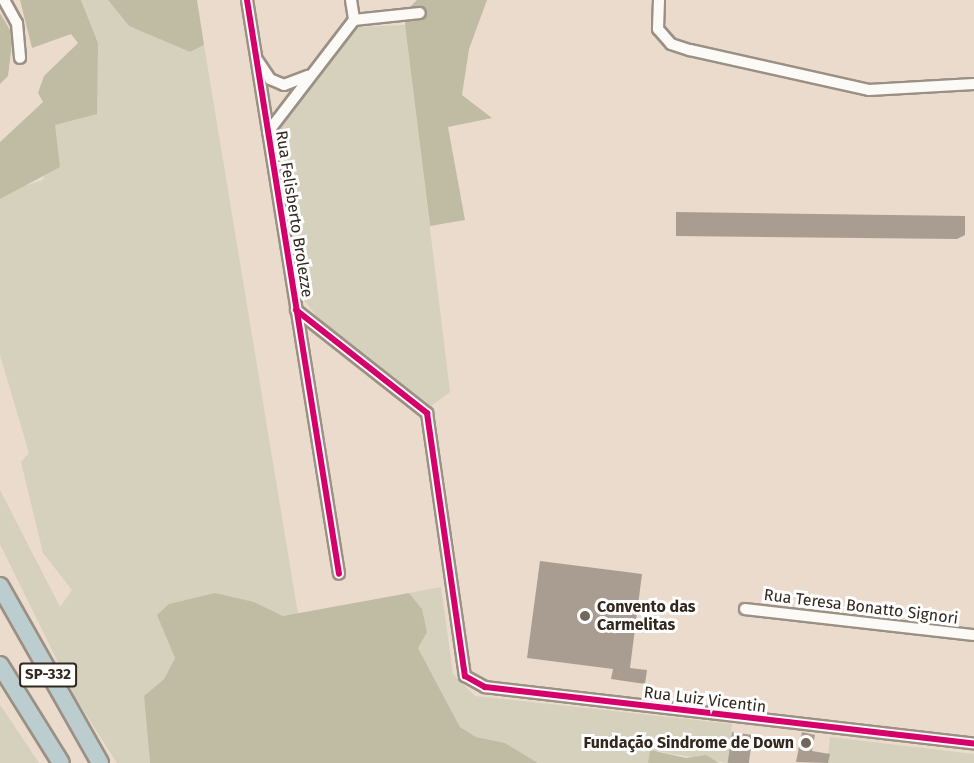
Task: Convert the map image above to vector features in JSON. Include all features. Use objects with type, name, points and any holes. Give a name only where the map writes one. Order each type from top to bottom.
[{"type":"highway","name":"SP-332","points":[[0,586],[100,763]]},
{"type":"highway","name":"SP-332","points":[[0,665],[61,763]]},
{"type":"street","points":[[4,0],[17,23],[20,58]]},
{"type":"street","name":"Rua Felisberto Brolezze","points":[[247,0],[339,574]]},
{"type":"street","points":[[268,132],[354,20],[351,0]]},
{"type":"street","points":[[659,0],[658,29],[671,44],[869,90],[974,84]]},
{"type":"street","points":[[354,20],[420,13]]},
{"type":"street","points":[[256,59],[270,79],[284,85],[299,83],[315,71]]},
{"type":"street","name":"Rua Luiz Vicentin","points":[[296,310],[427,412],[459,648],[465,676],[485,687],[974,744]]},
{"type":"street","name":"Rua Teresa Bonatto Signori","points":[[745,609],[974,635]]},
{"type":"shaded area","points":[[20,0],[81,0],[98,43],[97,114],[55,125],[60,167],[0,199],[0,142],[43,102],[38,93],[44,76],[78,43],[71,34],[32,48]]},
{"type":"shaded area","points":[[81,0],[108,0],[129,26],[190,52],[204,45],[298,614],[283,616],[254,602],[175,658],[164,679],[144,696],[150,763],[117,763],[76,699],[0,544],[0,490],[60,607],[72,590],[43,553],[21,462],[29,453],[0,355],[0,199],[5,192],[43,180],[55,125],[98,43]]},
{"type":"shaded area","points":[[108,0],[197,0],[204,45],[190,52],[129,26]]},
{"type":"shaded area","points":[[417,0],[487,0],[469,49],[462,95],[492,118],[448,127],[465,220],[430,226],[405,25],[407,10]]},
{"type":"shaded area","points":[[0,13],[13,35],[8,76],[0,84]]},
{"type":"shaded area","points":[[405,25],[450,392],[431,406],[317,317],[299,293],[275,135],[357,27]]},
{"type":"shaded area","points":[[441,587],[453,674],[475,696],[732,724],[728,763],[650,750],[648,763],[538,763],[505,743],[476,737],[460,727],[418,648],[422,609],[409,593]]},
{"type":"shaded area","points":[[215,593],[254,602],[283,616],[409,593],[422,609],[427,632],[418,648],[460,727],[476,737],[505,743],[538,763],[150,763],[144,696],[164,679],[175,658],[157,615],[169,604]]},
{"type":"shaded area","points":[[1,706],[39,763],[0,763]]},
{"type":"shaded area","points":[[830,737],[974,754],[974,763],[827,763]]},
{"type":"shaded area","points":[[650,750],[686,758],[706,755],[719,763],[648,763]]},
{"type":"building","points":[[676,212],[965,216],[965,235],[957,239],[676,236]]},
{"type":"building","name":"Convento das Carmelitas","points":[[540,561],[642,574],[630,668],[647,670],[645,684],[611,679],[613,669],[527,658]]},
{"type":"building","points":[[732,732],[753,735],[749,763],[728,763]]},
{"type":"building","name":"Fundação Sindrome de Down","points":[[802,732],[815,735],[812,751],[830,754],[828,763],[796,762]]},
{"type":"cycle path","points":[[247,0],[339,574]]},
{"type":"cycle path","points":[[296,310],[427,413],[465,676],[485,687],[974,744]]},
{"type":"place","name":"Convento das Carmelitas","points":[[585,616]]},
{"type":"place","name":"Fundação Sindrome de Down","points":[[806,743]]}]
